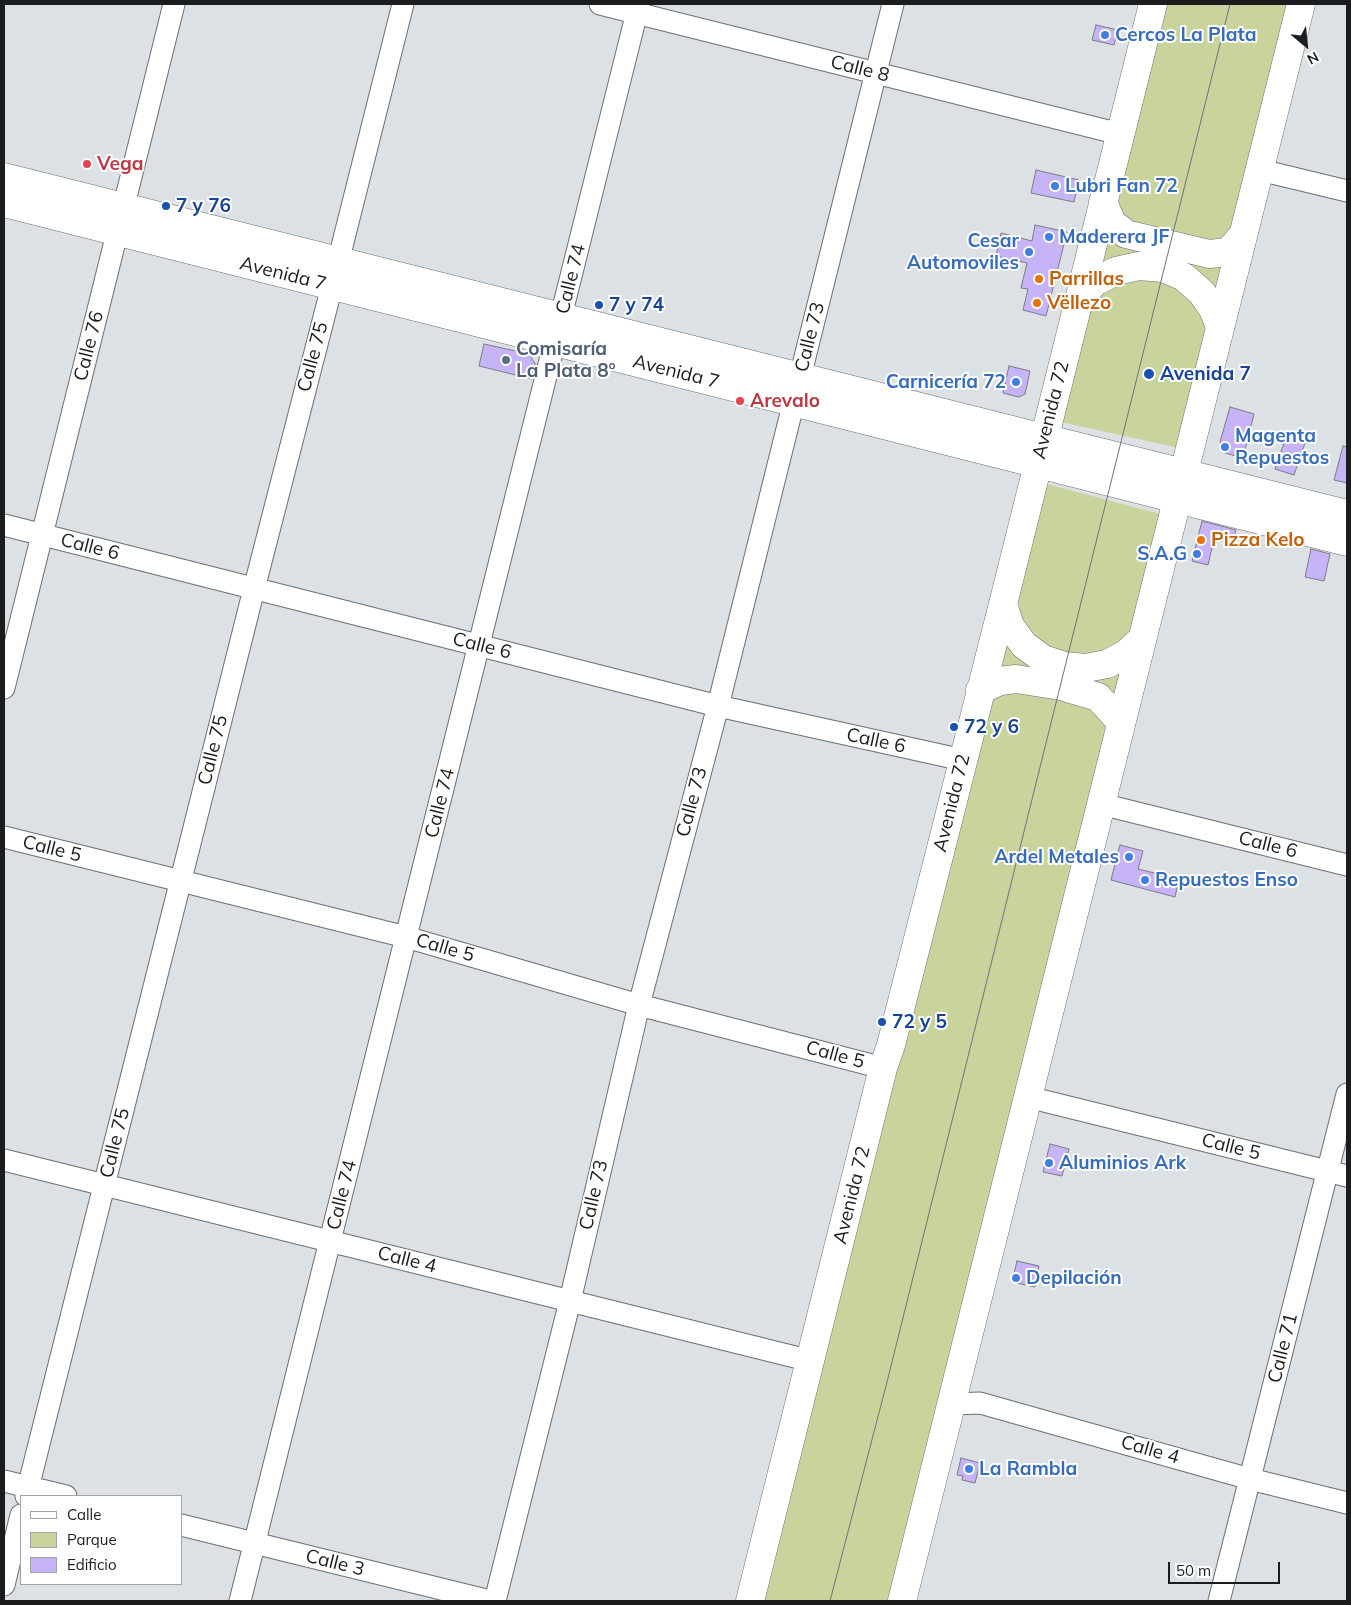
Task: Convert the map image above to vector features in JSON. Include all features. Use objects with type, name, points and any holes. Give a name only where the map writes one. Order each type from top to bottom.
[{"type":"main road","name":"Avenida 72","points":[[750,1601],[1153,4]]},
{"type":"main road","points":[[902,1601],[1301,4]]},
{"type":"main road","name":"Avenida 7","points":[[4,177],[120,219],[1180,486],[1347,542]]},
{"type":"main road","points":[[1103,202],[1112,223],[1126,234],[1209,254],[1228,252],[1243,235]]},
{"type":"main road","name":"Avenida 7","points":[[4,203],[120,219]]},
{"type":"main road","points":[[1079,299],[1095,282],[1116,271],[1139,266],[1163,268],[1184,277],[1202,292],[1213,309],[1220,327]]},
{"type":"main road","name":"Avenida 7","points":[[1180,486],[1347,514]]},
{"type":"main road","points":[[1003,604],[1010,626],[1024,645],[1043,659],[1065,666],[1086,668],[1107,664],[1126,654],[1141,640]]},
{"type":"main road","points":[[980,690],[1000,681],[1016,679],[1060,686],[1098,697],[1121,722]]},
{"type":"street","name":"Calle 76","points":[[4,688],[174,4]]},
{"type":"street","name":"Calle 75","points":[[27,1492],[403,4]]},
{"type":"street","name":"Calle 8","points":[[600,4],[638,8],[876,73],[1120,134]]},
{"type":"street","name":"Calle 73","points":[[495,1601],[570,1301],[638,1004],[718,706],[893,4]]},
{"type":"street","name":"Calle 74","points":[[240,1601],[638,8]]},
{"type":"street","points":[[1260,170],[1347,191]]},
{"type":"street","name":"Calle 6","points":[[4,525],[718,706],[963,760]]},
{"type":"street","name":"Calle 6","points":[[1101,804],[1347,865]]},
{"type":"street","name":"Calle 5","points":[[4,837],[406,937],[638,1004],[883,1068]]},
{"type":"street","name":"Calle 71","points":[[1219,1601],[1250,1479],[1338,1174],[1347,1094]]},
{"type":"street","name":"Calle 5","points":[[1028,1096],[1338,1174]]},
{"type":"street","name":"Calle 4","points":[[4,1160],[811,1361]]},
{"type":"street","name":"Calle 4","points":[[952,1404],[980,1403],[1250,1479],[1347,1503]]},
{"type":"street","points":[[4,1481],[27,1492],[56,1495]]},
{"type":"street","points":[[4,1585],[20,1519]]},
{"type":"street","name":"Calle 3","points":[[182,1525],[490,1601]]},
{"type":"green space","points":[[1167,4],[1293,4],[1234,239],[1226,246],[1126,227],[1116,208]]},
{"type":"green space","points":[[1109,231],[1227,260],[1219,297],[1203,278],[1098,270]]},
{"type":"green space","points":[[1155,277],[1197,297],[1210,337],[1179,448],[1061,422],[1087,317],[1095,299],[1110,286],[1130,278]]},
{"type":"green space","points":[[1047,484],[1164,515],[1130,633],[1121,645],[1094,660],[1043,651],[1022,622],[1018,599]]},
{"type":"green space","points":[[1006,639],[1121,668],[1113,703],[998,672]]},
{"type":"green space","points":[[1001,687],[1094,703],[1107,723],[888,1601],[763,1601],[992,696]]},
{"type":"building","name":"Cercos La Plata","points":[[1096,25],[1118,30],[1114,45],[1092,40]]},
{"type":"building","name":"Lubri Fan 72","points":[[1036,170],[1079,180],[1074,202],[1031,193]]},
{"type":"building","points":[[1035,225],[1067,232],[1046,316],[1023,310],[1028,289],[1021,288],[1027,263],[996,256],[1001,233],[1032,241]]},
{"type":"building","name":"Comisaría La Plata 8°","points":[[484,344],[529,354],[536,365],[532,379],[479,366]]},
{"type":"building","name":"Carnicería 72","points":[[1009,366],[1030,371],[1025,394],[1019,397],[1003,393]]},
{"type":"building","points":[[1230,407],[1254,414],[1243,458],[1225,453],[1220,442]]},
{"type":"building","points":[[1287,434],[1306,440],[1294,475],[1275,469]]},
{"type":"building","points":[[1343,446],[1347,447],[1347,483],[1334,480]]},
{"type":"building","points":[[1202,521],[1236,530],[1232,543],[1214,539],[1208,565],[1192,561]]},
{"type":"building","points":[[1311,549],[1330,554],[1324,581],[1305,577]]},
{"type":"building","name":"Repuestos Enso","points":[[1120,845],[1143,851],[1138,869],[1179,879],[1175,897],[1111,880]]},
{"type":"building","points":[[1050,1144],[1069,1149],[1062,1176],[1043,1172]]},
{"type":"building","points":[[1017,1261],[1039,1266],[1035,1287],[1012,1282]]},
{"type":"building","name":"La Rambla","points":[[961,1458],[980,1463],[975,1483],[962,1480],[963,1476],[957,1475]]},
{"type":"tram line","points":[[830,1601],[887,1382],[1230,4]]},
{"type":"place","name":"Cercos La Plata","points":[[1105,35]]},
{"type":"place","name":"Vega","points":[[87,164]]},
{"type":"place","name":"Lubri Fan 72","points":[[1055,186]]},
{"type":"place","name":"7 y 76","points":[[166,206]]},
{"type":"place","name":"Maderera JF","points":[[1049,237]]},
{"type":"place","name":"Cesar Automoviles","points":[[1029,252]]},
{"type":"place","name":"Parrillas","points":[[1039,279]]},
{"type":"place","name":"Vëllezo","points":[[1037,303]]},
{"type":"place","name":"7 y 74","points":[[599,305]]},
{"type":"place","name":"Comisaría La Plata 8°","points":[[506,360]]},
{"type":"place","name":"Avenida 7","points":[[1149,374]]},
{"type":"place","name":"Carnicería 72","points":[[1016,382]]},
{"type":"place","name":"Arevalo","points":[[740,401]]},
{"type":"place","name":"Magenta Repuestos","points":[[1225,447]]},
{"type":"place","name":"Pizza Kelo","points":[[1201,540]]},
{"type":"place","name":"S.A.G","points":[[1197,554]]},
{"type":"place","name":"72 y 6","points":[[954,727]]},
{"type":"place","name":"Ardel Metales","points":[[1129,857]]},
{"type":"place","name":"Repuestos Enso","points":[[1145,880]]},
{"type":"place","name":"72 y 5","points":[[882,1022]]},
{"type":"place","name":"Aluminios Ark","points":[[1049,1163]]},
{"type":"place","name":"Depilación","points":[[1016,1278]]},
{"type":"place","name":"La Rambla","points":[[969,1469]]}]
